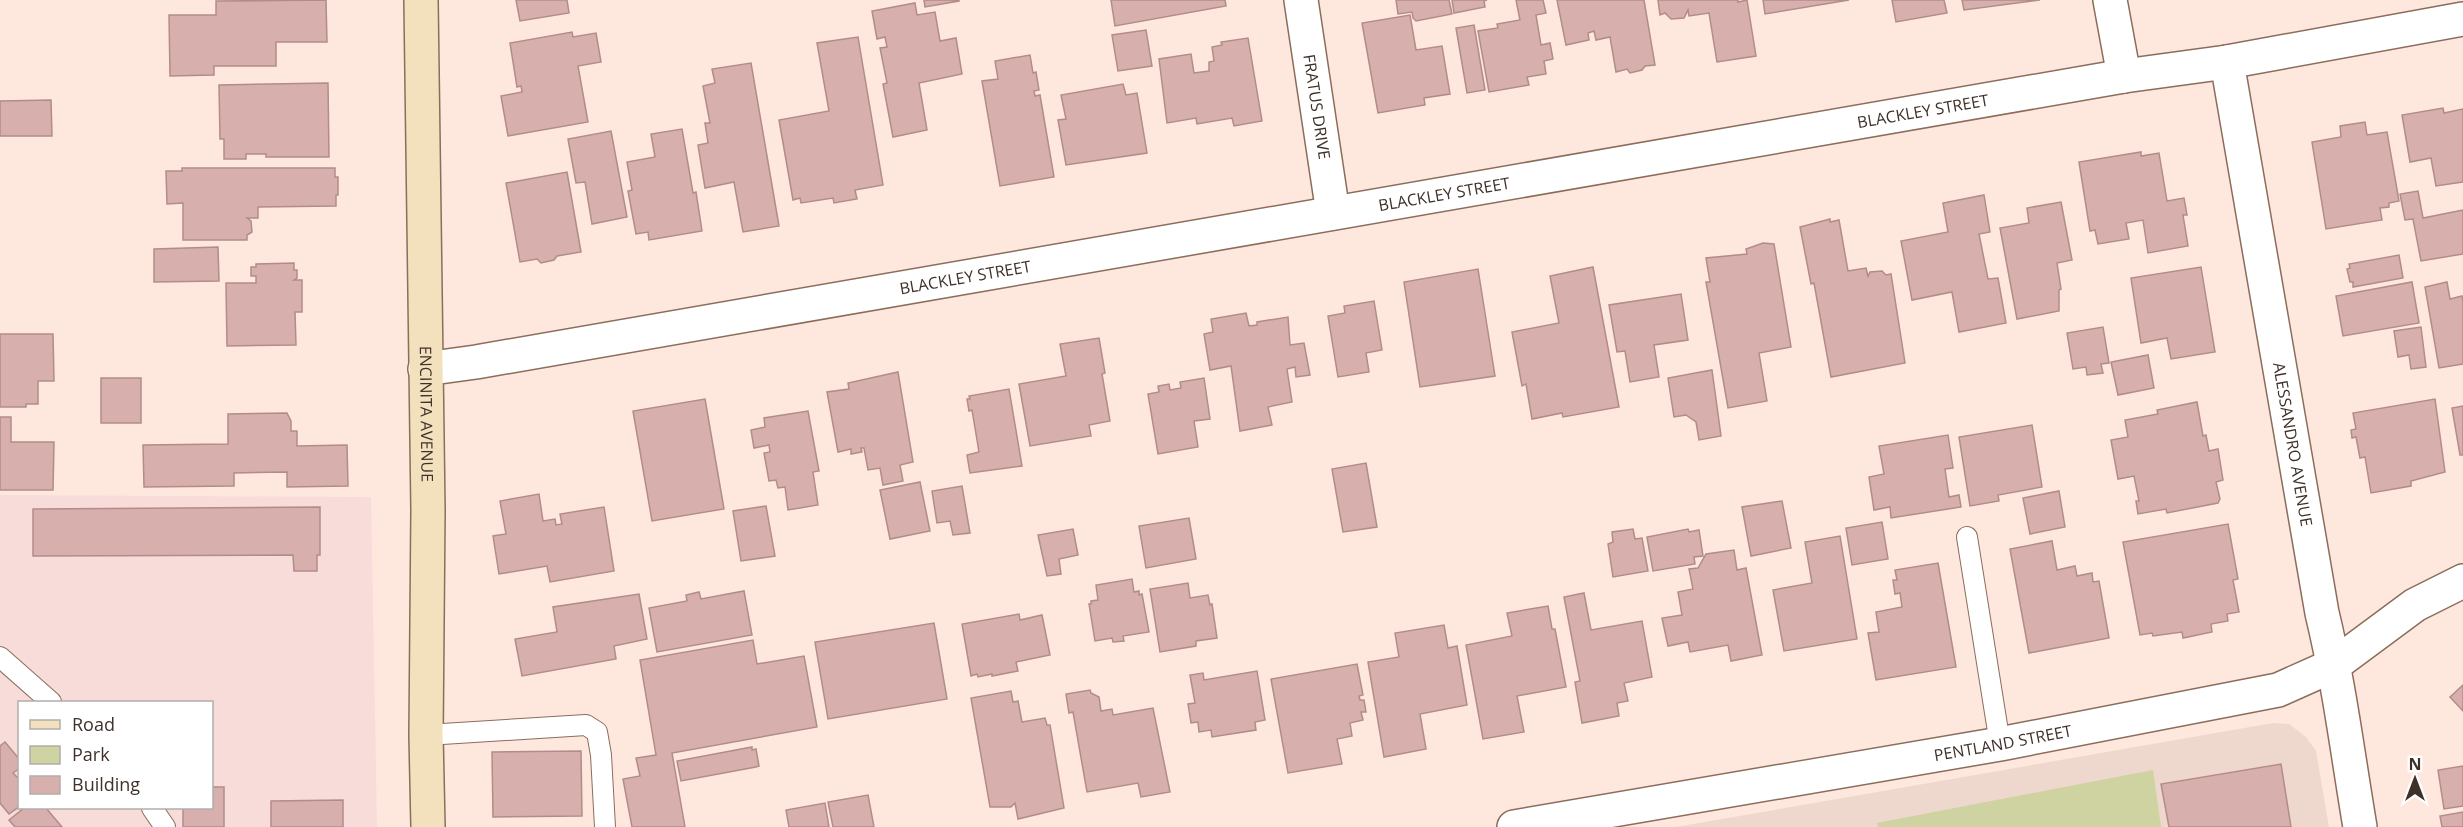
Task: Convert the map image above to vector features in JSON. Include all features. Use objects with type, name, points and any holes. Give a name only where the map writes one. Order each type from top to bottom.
[{"type":"street","name":"ENCINITA AVENUE","points":[[421,0],[428,510],[426,735],[428,827]]},
{"type":"street","name":"FRATUS DRIVE","points":[[1301,0],[1333,213]]},
{"type":"street","points":[[2110,0],[2124,76]]},
{"type":"street","name":"BLACKLEY STREET","points":[[425,369],[2124,76],[2227,62],[2463,19]]},
{"type":"street","name":"ALESSANDRO AVENUE","points":[[2227,62],[2320,601],[2334,665],[2360,827]]},
{"type":"street","name":"PENTLAND STREET","points":[[1515,827],[2000,744],[2278,690],[2334,665],[2415,605],[2463,581]]},
{"type":"lane","points":[[1967,537],[2000,744]]},
{"type":"lane","points":[[0,657],[50,701]]},
{"type":"lane","points":[[426,735],[586,725],[597,732],[601,755],[605,827]]},
{"type":"lane","points":[[153,809],[165,827]]},
{"type":"shaded area","points":[[0,495],[371,497],[377,827],[0,827]]},
{"type":"shaded area","points":[[2273,723],[2289,724],[2306,737],[2316,751],[2329,827],[1676,827]]},
{"type":"green space","points":[[2153,770],[2161,827],[1878,827],[1877,823]]},
{"type":"building","points":[[326,0],[327,42],[276,42],[276,66],[214,66],[214,75],[170,76],[169,15],[216,15],[216,1]]},
{"type":"building","points":[[516,0],[567,0],[569,13],[520,21]]},
{"type":"building","points":[[924,0],[959,0],[959,1],[925,7]]},
{"type":"building","points":[[1111,0],[1225,0],[1226,6],[1115,26]]},
{"type":"building","points":[[1396,0],[1449,0],[1452,14],[1416,21],[1412,12],[1398,14]]},
{"type":"building","points":[[1452,0],[1487,0],[1484,1],[1485,7],[1454,13]]},
{"type":"building","points":[[1516,0],[1543,0],[1546,13],[1536,15],[1541,45],[1550,43],[1553,59],[1544,61],[1546,74],[1527,77],[1529,85],[1489,92],[1478,31],[1498,28],[1497,24],[1520,20]]},
{"type":"building","points":[[1557,0],[1644,0],[1655,65],[1645,66],[1642,70],[1630,73],[1627,69],[1616,72],[1610,37],[1596,40],[1594,31],[1588,33],[1589,40],[1566,45]]},
{"type":"building","points":[[1658,0],[1738,0],[1738,2],[1747,0],[1756,56],[1717,62],[1709,13],[1689,16],[1688,10],[1684,18],[1671,19],[1665,13],[1660,15]]},
{"type":"building","points":[[1763,0],[1849,0],[1765,14]]},
{"type":"building","points":[[1892,0],[1944,0],[1947,13],[1896,22]]},
{"type":"building","points":[[1962,0],[2040,0],[1964,10]]},
{"type":"building","points":[[915,3],[917,15],[935,12],[940,41],[956,38],[962,74],[919,83],[927,130],[893,137],[883,84],[887,83],[880,48],[887,47],[885,37],[877,39],[872,11]]},
{"type":"building","points":[[1410,15],[1416,50],[1442,46],[1450,94],[1424,98],[1425,105],[1378,113],[1362,23]]},
{"type":"building","points":[[1474,25],[1485,90],[1467,93],[1456,28]]},
{"type":"building","points":[[1146,30],[1152,66],[1118,71],[1112,35]]},
{"type":"building","points":[[572,32],[573,37],[596,33],[601,62],[578,66],[588,122],[508,136],[501,96],[522,92],[521,86],[517,87],[510,43]]},
{"type":"building","points":[[858,37],[883,185],[855,190],[857,199],[834,203],[833,198],[801,203],[800,198],[793,200],[779,120],[829,111],[817,43]]},
{"type":"building","points":[[1248,38],[1262,121],[1234,126],[1232,118],[1197,124],[1196,118],[1167,123],[1159,59],[1191,54],[1194,73],[1209,71],[1209,62],[1214,61],[1212,47],[1222,45],[1221,42]]},
{"type":"building","points":[[1030,55],[1039,90],[1034,91],[1035,96],[1040,95],[1054,177],[1000,186],[982,81],[998,79],[995,61]]},
{"type":"building","points":[[751,63],[779,226],[743,232],[734,182],[705,188],[698,145],[708,143],[705,123],[710,123],[703,86],[715,83],[712,69]]},
{"type":"building","points":[[328,83],[329,157],[266,157],[266,154],[246,154],[246,159],[224,159],[224,139],[220,139],[219,85]]},
{"type":"building","points":[[1123,84],[1126,95],[1137,93],[1147,153],[1066,165],[1058,120],[1066,119],[1061,95]]},
{"type":"building","points":[[51,100],[52,136],[0,136],[0,101]]},
{"type":"building","points":[[2443,108],[2444,113],[2463,109],[2463,182],[2436,186],[2431,158],[2410,162],[2402,115]]},
{"type":"building","points":[[2365,122],[2367,135],[2387,132],[2399,201],[2389,203],[2389,207],[2380,208],[2382,220],[2326,229],[2312,142],[2341,137],[2340,126]]},
{"type":"building","points":[[682,129],[702,231],[649,240],[648,232],[636,234],[628,191],[632,190],[627,162],[655,157],[651,134]]},
{"type":"building","points":[[611,131],[627,217],[592,224],[585,182],[576,183],[568,139]]},
{"type":"building","points":[[2141,152],[2141,156],[2159,153],[2167,201],[2184,198],[2187,215],[2183,215],[2188,246],[2148,253],[2143,220],[2126,223],[2129,239],[2098,244],[2095,230],[2090,231],[2079,162]]},
{"type":"building","points":[[182,168],[335,168],[335,177],[338,177],[336,206],[258,207],[258,218],[247,218],[251,221],[252,232],[247,235],[247,240],[183,240],[183,203],[167,204],[166,171],[182,171]]},
{"type":"building","points":[[567,172],[581,252],[557,256],[554,260],[541,263],[537,259],[520,262],[506,183]]},
{"type":"building","points":[[2418,191],[2423,218],[2463,210],[2463,254],[2421,261],[2413,219],[2405,220],[2400,194]]},
{"type":"building","points":[[1984,195],[1990,232],[1979,234],[1988,279],[1998,278],[2006,323],[1959,332],[1952,292],[1912,300],[1901,241],[1948,232],[1943,203]]},
{"type":"building","points":[[2061,202],[2072,260],[2057,263],[2061,289],[2059,290],[2059,311],[2017,319],[2000,228],[2029,223],[2027,208]]},
{"type":"building","points":[[1830,219],[1830,222],[1839,220],[1848,271],[1866,268],[1868,276],[1870,272],[1882,271],[1886,275],[1891,274],[1905,363],[1831,377],[1814,283],[1811,284],[1800,227]]},
{"type":"building","points":[[1763,243],[1774,244],[1791,347],[1759,353],[1767,401],[1728,408],[1706,282],[1710,282],[1706,258],[1747,254],[1746,249]]},
{"type":"building","points":[[218,247],[219,281],[154,282],[154,249]]},
{"type":"building","points":[[2399,255],[2403,278],[2353,287],[2347,269],[2350,268],[2349,264]]},
{"type":"building","points":[[294,263],[297,278],[294,280],[302,280],[302,312],[295,312],[296,345],[227,346],[226,283],[256,283],[256,276],[251,276],[251,267],[256,267],[256,264]]},
{"type":"building","points":[[1593,267],[1619,407],[1563,417],[1562,413],[1532,419],[1526,384],[1522,386],[1512,332],[1559,323],[1550,276]]},
{"type":"building","points":[[2201,267],[2215,352],[2171,359],[2167,338],[2141,343],[2131,278]]},
{"type":"building","points":[[1478,269],[1495,376],[1420,387],[1404,282]]},
{"type":"building","points":[[2412,282],[2419,323],[2343,336],[2336,296]]},
{"type":"building","points":[[2447,282],[2450,299],[2462,296],[2463,364],[2439,368],[2425,287]]},
{"type":"building","points":[[1681,294],[1688,340],[1654,345],[1659,377],[1630,382],[1625,351],[1617,352],[1609,305]]},
{"type":"building","points":[[1374,301],[1382,350],[1366,353],[1369,372],[1338,377],[1328,316],[1345,313],[1344,306]]},
{"type":"building","points":[[1246,313],[1249,326],[1257,325],[1257,322],[1288,317],[1290,345],[1304,343],[1310,375],[1296,377],[1295,367],[1287,369],[1292,402],[1268,407],[1272,425],[1240,431],[1231,366],[1210,370],[1204,334],[1213,332],[1211,319]]},
{"type":"building","points":[[2103,327],[2109,363],[2101,364],[2103,373],[2087,375],[2086,367],[2073,369],[2067,333]]},
{"type":"building","points":[[2421,327],[2426,367],[2411,369],[2409,355],[2398,357],[2394,331]]},
{"type":"building","points":[[0,334],[53,334],[54,381],[38,381],[38,404],[26,404],[26,407],[0,407]]},
{"type":"building","points":[[1099,338],[1110,421],[1089,425],[1091,436],[1030,446],[1019,384],[1066,376],[1060,344]]},
{"type":"building","points":[[2148,355],[2154,388],[2118,395],[2111,362]]},
{"type":"building","points":[[1712,370],[1721,436],[1699,440],[1696,422],[1686,415],[1674,417],[1668,378]]},
{"type":"building","points":[[898,372],[913,462],[900,465],[903,481],[883,485],[880,468],[868,470],[864,448],[861,448],[862,452],[851,454],[851,449],[838,452],[827,392],[849,389],[848,383]]},
{"type":"building","points":[[101,378],[141,378],[141,423],[101,423]]},
{"type":"building","points":[[1204,378],[1210,419],[1194,421],[1198,447],[1158,454],[1148,394],[1159,392],[1158,386],[1169,384],[1170,390],[1181,388],[1180,382]]},
{"type":"building","points":[[1009,389],[1022,466],[970,473],[967,455],[979,452],[972,410],[969,411],[967,399],[970,399],[969,396]]},
{"type":"building","points":[[705,399],[724,509],[652,521],[633,411]]},
{"type":"building","points":[[2435,399],[2445,472],[2411,481],[2411,486],[2371,493],[2365,457],[2360,458],[2356,437],[2352,438],[2351,430],[2356,429],[2353,413]]},
{"type":"building","points":[[2197,402],[2203,436],[2206,435],[2209,451],[2218,449],[2223,480],[2216,482],[2220,499],[2218,503],[2167,513],[2166,509],[2138,514],[2136,501],[2139,501],[2134,476],[2118,479],[2111,440],[2128,437],[2125,420],[2158,414],[2157,410]]},
{"type":"building","points":[[2463,406],[2463,455],[2460,455],[2452,408]]},
{"type":"building","points":[[808,411],[819,471],[813,472],[818,505],[788,510],[785,487],[778,488],[776,480],[769,481],[764,453],[770,452],[769,445],[754,448],[751,430],[765,427],[764,418]]},
{"type":"building","points":[[287,413],[291,421],[291,431],[297,431],[297,446],[347,445],[348,486],[287,487],[287,472],[234,473],[234,486],[144,487],[143,445],[228,444],[228,414]]},
{"type":"building","points":[[0,417],[11,417],[11,442],[54,442],[53,490],[0,490]]},
{"type":"building","points":[[2032,425],[2042,487],[1998,495],[1999,501],[1970,506],[1959,437]]},
{"type":"building","points":[[1948,435],[1953,468],[1945,469],[1949,497],[1959,495],[1961,507],[1891,518],[1890,507],[1874,510],[1869,477],[1884,474],[1879,446]]},
{"type":"building","points":[[1366,463],[1377,527],[1343,532],[1332,469]]},
{"type":"building","points":[[920,482],[930,531],[890,539],[880,490]]},
{"type":"building","points":[[962,486],[970,533],[953,535],[950,521],[937,523],[932,491]]},
{"type":"building","points":[[2059,491],[2065,527],[2030,534],[2023,498]]},
{"type":"building","points":[[539,494],[543,521],[555,519],[556,525],[562,524],[560,514],[604,507],[614,571],[550,582],[547,566],[499,574],[493,536],[506,534],[500,501]]},
{"type":"building","points":[[1782,501],[1791,548],[1751,556],[1742,507]]},
{"type":"building","points":[[766,506],[775,556],[741,561],[733,511]]},
{"type":"building","points":[[320,507],[320,555],[317,555],[317,571],[294,571],[293,555],[33,556],[33,509]]},
{"type":"building","points":[[1189,518],[1196,559],[1146,568],[1139,526]]},
{"type":"building","points":[[1882,522],[1888,559],[1852,565],[1846,528]]},
{"type":"building","points":[[2228,524],[2238,579],[2233,580],[2239,612],[2227,614],[2228,621],[2211,624],[2212,632],[2183,638],[2182,632],[2153,636],[2152,633],[2140,635],[2123,542]]},
{"type":"building","points":[[1073,529],[1078,555],[1059,559],[1061,574],[1047,576],[1038,535]]},
{"type":"building","points":[[1633,529],[1635,539],[1642,538],[1648,571],[1613,577],[1608,544],[1613,542],[1612,532]]},
{"type":"building","points":[[1688,529],[1689,532],[1699,530],[1703,556],[1694,557],[1695,564],[1653,571],[1647,537]]},
{"type":"building","points":[[1840,536],[1857,639],[1784,651],[1773,590],[1812,583],[1805,542]]},
{"type":"building","points":[[2052,541],[2057,570],[2075,566],[2077,576],[2092,573],[2093,582],[2099,581],[2109,638],[2029,653],[2010,549]]},
{"type":"building","points":[[1734,550],[1737,570],[1746,568],[1762,655],[1731,661],[1728,645],[1690,652],[1688,642],[1668,646],[1662,618],[1682,615],[1678,592],[1693,589],[1689,569],[1698,568],[1706,554]]},
{"type":"building","points":[[1938,563],[1956,667],[1876,680],[1868,633],[1879,632],[1876,612],[1902,607],[1900,593],[1895,594],[1893,580],[1897,580],[1895,570]]},
{"type":"building","points":[[1132,579],[1134,592],[1139,591],[1139,595],[1142,594],[1149,632],[1123,636],[1124,641],[1113,642],[1112,638],[1095,641],[1089,604],[1091,601],[1098,600],[1096,585]]},
{"type":"building","points":[[1188,583],[1190,598],[1208,595],[1210,605],[1212,604],[1217,638],[1196,641],[1196,646],[1160,652],[1150,589]]},
{"type":"building","points":[[744,591],[752,635],[657,652],[649,608],[687,601],[686,595],[699,592],[701,599]]},
{"type":"building","points":[[1584,593],[1591,630],[1642,621],[1652,677],[1624,683],[1628,701],[1617,703],[1619,716],[1582,723],[1575,682],[1580,681],[1564,597]]},
{"type":"building","points":[[639,594],[647,639],[614,646],[616,659],[522,676],[515,639],[557,632],[553,607]]},
{"type":"building","points":[[1548,606],[1552,629],[1555,629],[1566,687],[1517,696],[1524,732],[1483,739],[1466,645],[1512,636],[1507,613]]},
{"type":"building","points":[[1019,614],[1020,620],[1042,615],[1050,655],[1016,662],[1018,671],[992,676],[992,674],[978,677],[977,674],[971,676],[962,624]]},
{"type":"building","points":[[934,623],[947,699],[828,719],[815,642]]},
{"type":"building","points":[[1444,625],[1448,648],[1457,646],[1467,705],[1420,714],[1426,749],[1384,757],[1368,662],[1399,657],[1395,633]]},
{"type":"building","points":[[753,640],[757,664],[804,656],[817,727],[672,753],[685,827],[632,827],[623,779],[640,776],[636,758],[656,755],[640,660]]},
{"type":"building","points":[[1357,664],[1363,695],[1359,696],[1360,700],[1364,700],[1366,712],[1361,712],[1363,720],[1350,723],[1352,736],[1337,739],[1342,764],[1288,773],[1271,679]]},
{"type":"building","points":[[1257,671],[1265,720],[1255,722],[1256,730],[1212,737],[1211,730],[1199,732],[1198,722],[1191,723],[1188,704],[1195,703],[1190,675],[1203,673],[1204,680]]},
{"type":"building","points":[[2463,685],[2463,711],[2450,697]]},
{"type":"building","points":[[1090,690],[1099,697],[1101,711],[1112,709],[1113,715],[1153,708],[1170,792],[1141,797],[1138,783],[1087,792],[1073,712],[1069,713],[1066,694]]},
{"type":"building","points":[[1011,691],[1013,702],[1018,701],[1022,722],[1045,718],[1047,725],[1050,725],[1064,808],[1018,819],[1015,803],[1011,807],[990,807],[971,698]]},
{"type":"building","points":[[5,742],[18,758],[18,769],[13,773],[18,778],[18,807],[9,814],[0,803],[0,746]]},
{"type":"building","points":[[752,747],[752,750],[756,749],[759,766],[681,781],[677,761]]},
{"type":"building","points":[[581,751],[582,816],[493,817],[492,752]]},
{"type":"building","points":[[2281,764],[2291,827],[2169,827],[2161,784]]},
{"type":"building","points":[[2463,766],[2463,806],[2444,809],[2438,770]]},
{"type":"building","points":[[213,787],[224,787],[224,827],[183,827],[183,809],[213,809]]},
{"type":"building","points":[[868,795],[874,827],[833,827],[828,802]]},
{"type":"building","points":[[343,800],[343,827],[271,827],[271,801]]},
{"type":"building","points":[[825,803],[829,827],[789,827],[786,810]]},
{"type":"building","points":[[23,809],[47,809],[62,827],[15,827],[9,820]]},
{"type":"building","points":[[2463,812],[2463,827],[2442,827],[2440,816]]}]
